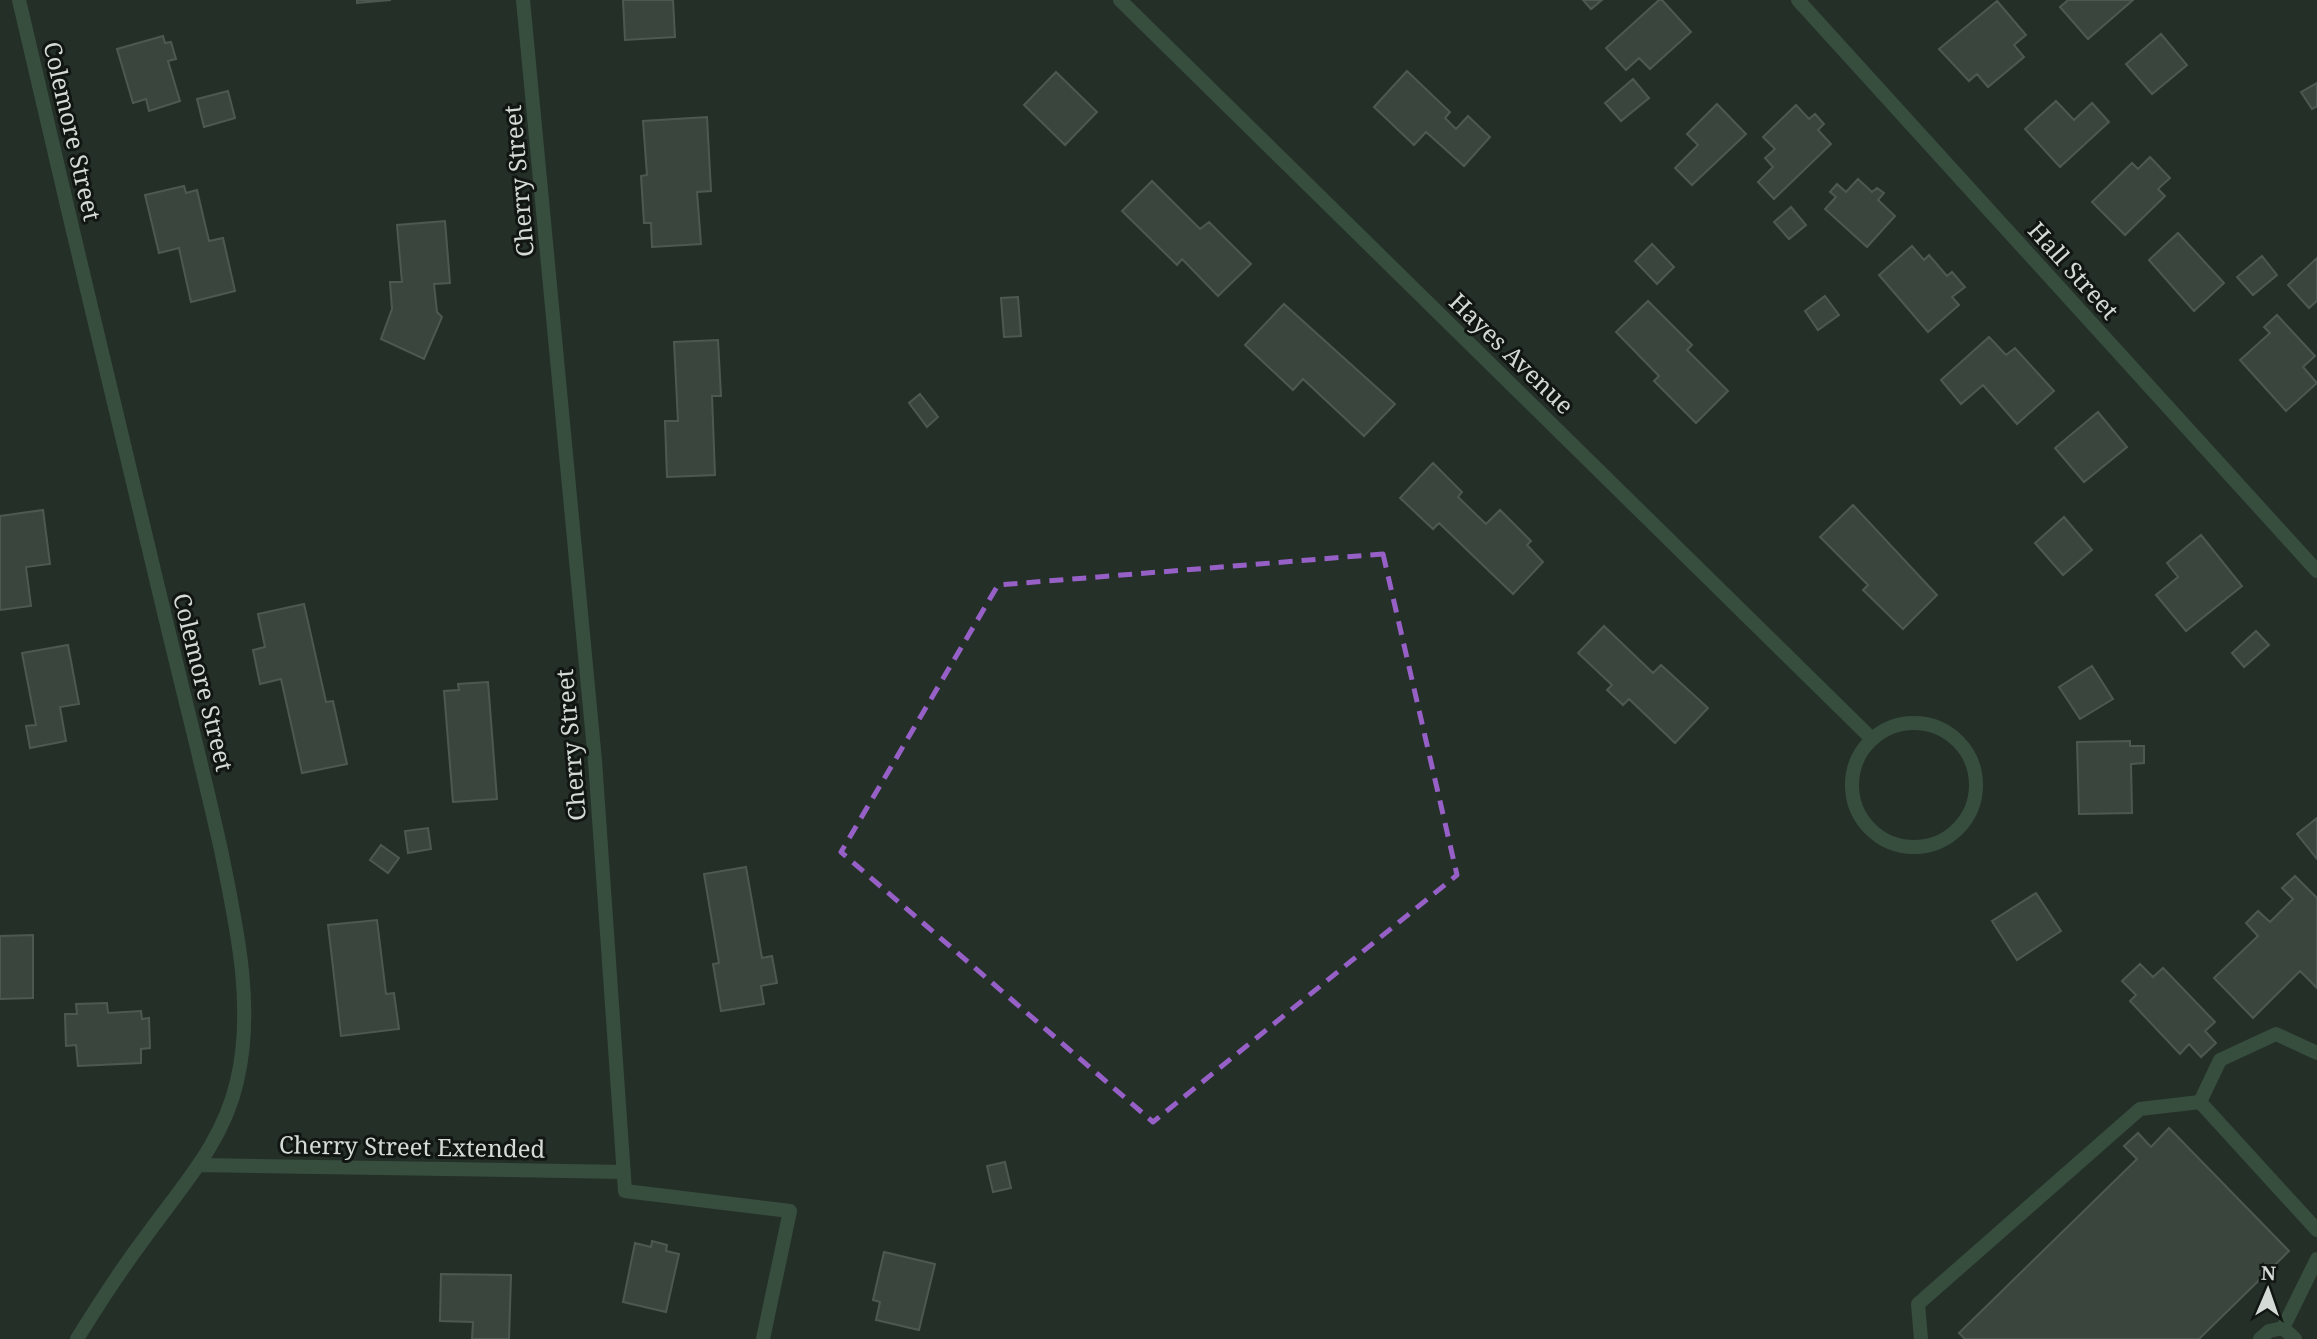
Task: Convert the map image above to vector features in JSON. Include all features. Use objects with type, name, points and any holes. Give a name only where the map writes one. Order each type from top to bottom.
[{"type":"street","name":"Colemore Street","points":[[19,0],[92,316],[213,814],[239,948],[243,1034],[238,1077],[226,1116],[199,1166],[140,1243],[77,1339]]},
{"type":"street","name":"Cherry Street","points":[[523,0],[595,761],[624,1172]]},
{"type":"street","name":"Hayes Avenue","points":[[1120,0],[1872,739]]},
{"type":"street","name":"Hall Street","points":[[1798,0],[2317,571]]},
{"type":"street","points":[[1924,724],[1949,734],[1960,744],[1973,767],[1975,795],[1971,808],[1955,831],[1944,839],[1917,847],[1890,842],[1867,827],[1854,802],[1852,775],[1863,749],[1872,739],[1896,725],[1924,724]]},
{"type":"street","points":[[2200,1102],[2220,1060],[2276,1034],[2317,1053]]},
{"type":"street","points":[[2200,1102],[2317,1230]]},
{"type":"street","points":[[1921,1339],[1918,1304],[2140,1109],[2200,1102]]},
{"type":"street","name":"Cherry Street Extended","points":[[199,1166],[624,1172]]},
{"type":"street","points":[[624,1172],[625,1191],[790,1211],[763,1339]]},
{"type":"street","points":[[2283,1328],[2317,1259]]},
{"type":"street","points":[[2260,1339],[2269,1331],[2283,1328]]},
{"type":"street","points":[[2283,1328],[2295,1339]]},
{"type":"highlighted area","points":[[1383,554],[1457,875],[1153,1122],[841,852],[998,585]]},
{"type":"building","points":[[357,0],[391,0],[357,3]]},
{"type":"building","points":[[623,0],[673,0],[675,37],[625,40]]},
{"type":"building","points":[[1583,0],[1602,0],[1591,9]]},
{"type":"building","points":[[1662,0],[1691,32],[1650,69],[1639,58],[1626,70],[1606,48]]},
{"type":"building","points":[[2068,0],[2133,0],[2088,39],[2060,7]]},
{"type":"building","points":[[1997,1],[2026,35],[2014,45],[2024,57],[1988,87],[1977,74],[1969,81],[1939,49]]},
{"type":"building","points":[[2161,34],[2187,65],[2152,94],[2126,64]]},
{"type":"building","points":[[163,36],[165,43],[171,42],[176,59],[168,61],[180,101],[149,111],[146,99],[133,103],[117,49]]},
{"type":"building","points":[[1407,71],[1450,112],[1445,118],[1456,129],[1468,116],[1490,137],[1464,166],[1426,132],[1414,145],[1374,107]]},
{"type":"building","points":[[1056,72],[1097,112],[1065,145],[1024,105]]},
{"type":"building","points":[[1633,79],[1649,98],[1621,121],[1605,103]]},
{"type":"building","points":[[2317,83],[2317,106],[2312,109],[2301,92]]},
{"type":"building","points":[[228,91],[235,118],[204,127],[197,99]]},
{"type":"building","points":[[2056,101],[2074,120],[2092,103],[2109,122],[2060,167],[2025,129]]},
{"type":"building","points":[[1717,104],[1746,134],[1692,185],[1675,168],[1698,145],[1687,134]]},
{"type":"building","points":[[1796,105],[1809,119],[1815,114],[1824,124],[1818,130],[1831,144],[1774,199],[1758,182],[1773,167],[1765,158],[1775,149],[1763,137]]},
{"type":"building","points":[[707,117],[711,191],[697,192],[701,244],[652,247],[651,223],[644,223],[641,176],[647,175],[643,121]]},
{"type":"building","points":[[2150,157],[2170,178],[2158,189],[2165,196],[2125,235],[2092,202],[2132,163],[2138,169]]},
{"type":"building","points":[[1858,179],[1872,192],[1877,188],[1884,193],[1878,200],[1895,216],[1867,247],[1825,209],[1836,197],[1830,192],[1837,184],[1846,192]]},
{"type":"building","points":[[1152,181],[1200,229],[1209,222],[1251,264],[1218,296],[1182,259],[1177,265],[1122,211]]},
{"type":"building","points":[[184,186],[186,193],[197,190],[209,241],[223,238],[235,291],[191,302],[179,248],[159,253],[145,195]]},
{"type":"building","points":[[1791,207],[1806,225],[1789,239],[1774,222]]},
{"type":"building","points":[[445,221],[450,283],[434,284],[437,312],[442,317],[424,359],[381,339],[392,309],[390,282],[402,282],[397,225]]},
{"type":"building","points":[[2178,233],[2224,283],[2194,311],[2149,260]]},
{"type":"building","points":[[1652,244],[1674,267],[1657,284],[1635,261]]},
{"type":"building","points":[[1912,246],[1924,260],[1929,255],[1947,276],[1952,272],[1965,287],[1952,297],[1959,305],[1928,332],[1879,275]]},
{"type":"building","points":[[2262,256],[2277,275],[2253,295],[2237,277]]},
{"type":"building","points":[[2317,258],[2317,301],[2309,308],[2288,285]]},
{"type":"building","points":[[1825,296],[1839,315],[1818,330],[1805,311]]},
{"type":"building","points":[[1018,297],[1021,336],[1004,337],[1001,298]]},
{"type":"building","points":[[1648,301],[1692,345],[1687,350],[1728,391],[1696,423],[1654,381],[1659,376],[1616,332]]},
{"type":"building","points":[[1284,304],[1395,404],[1364,436],[1303,379],[1293,390],[1245,345]]},
{"type":"building","points":[[2277,315],[2315,356],[2303,367],[2317,383],[2286,411],[2240,360],[2270,333],[2264,327]]},
{"type":"building","points":[[1989,337],[2006,355],[2015,348],[2054,391],[2017,424],[1983,385],[1961,404],[1941,380]]},
{"type":"building","points":[[718,340],[721,396],[712,396],[715,475],[667,477],[665,421],[678,421],[674,342]]},
{"type":"building","points":[[920,394],[938,417],[927,427],[909,403]]},
{"type":"building","points":[[2098,412],[2127,447],[2084,482],[2055,448]]},
{"type":"building","points":[[1433,463],[1462,492],[1458,497],[1486,524],[1500,510],[1531,541],[1527,545],[1543,562],[1513,594],[1439,523],[1433,529],[1400,498]]},
{"type":"building","points":[[1853,505],[1937,595],[1903,629],[1863,590],[1868,585],[1820,537]]},
{"type":"building","points":[[43,510],[50,564],[26,567],[31,606],[0,610],[0,516]]},
{"type":"building","points":[[2064,517],[2092,550],[2063,575],[2035,543]]},
{"type":"building","points":[[2201,535],[2242,586],[2186,631],[2156,595],[2178,577],[2167,563]]},
{"type":"building","points":[[304,604],[326,702],[333,701],[347,764],[302,773],[281,679],[260,684],[253,650],[265,647],[258,614]]},
{"type":"building","points":[[1604,626],[1653,673],[1661,665],[1708,708],[1675,743],[1629,699],[1623,705],[1607,690],[1612,685],[1578,653]]},
{"type":"building","points":[[2256,631],[2269,645],[2244,667],[2232,653]]},
{"type":"building","points":[[68,645],[79,704],[60,707],[66,741],[30,748],[26,726],[36,725],[22,653]]},
{"type":"building","points":[[2092,666],[2113,699],[2080,719],[2059,687]]},
{"type":"building","points":[[488,682],[497,799],[453,802],[444,691],[459,690],[458,684]]},
{"type":"building","points":[[2130,741],[2130,746],[2144,746],[2144,763],[2131,764],[2132,813],[2079,814],[2077,742]]},
{"type":"building","points":[[2317,818],[2317,859],[2297,834]]},
{"type":"building","points":[[428,828],[431,849],[408,853],[405,831]]},
{"type":"building","points":[[381,845],[399,858],[388,873],[370,860]]},
{"type":"building","points":[[746,867],[762,958],[772,956],[777,983],[761,986],[764,1004],[721,1011],[713,964],[719,963],[704,874]]},
{"type":"building","points":[[2295,876],[2317,898],[2317,988],[2300,971],[2253,1018],[2214,978],[2258,936],[2246,923],[2258,911],[2270,922],[2293,899],[2282,888]]},
{"type":"building","points":[[2036,893],[2061,931],[2017,960],[1992,921]]},
{"type":"building","points":[[377,920],[386,994],[394,993],[399,1029],[341,1036],[328,925]]},
{"type":"building","points":[[33,935],[33,998],[0,999],[0,936]]},
{"type":"building","points":[[2140,964],[2153,977],[2163,968],[2215,1022],[2205,1031],[2216,1043],[2201,1057],[2189,1044],[2180,1054],[2130,1001],[2136,995],[2122,981]]},
{"type":"building","points":[[107,1003],[108,1013],[141,1011],[142,1019],[149,1018],[150,1048],[141,1049],[141,1063],[78,1066],[76,1045],[66,1046],[65,1014],[77,1014],[76,1004]]},
{"type":"building","points":[[2169,1128],[2289,1251],[2199,1339],[1965,1339],[1959,1333],[2137,1159],[2124,1146],[2138,1133],[2151,1147]]},
{"type":"building","points":[[1005,1162],[1011,1188],[993,1192],[987,1166]]},
{"type":"building","points":[[652,1241],[667,1245],[666,1251],[679,1254],[666,1312],[623,1302],[635,1243],[651,1247]]},
{"type":"building","points":[[884,1252],[935,1264],[919,1330],[876,1320],[880,1302],[873,1300]]},
{"type":"building","points":[[441,1274],[511,1275],[509,1339],[472,1339],[473,1322],[440,1321]]}]
